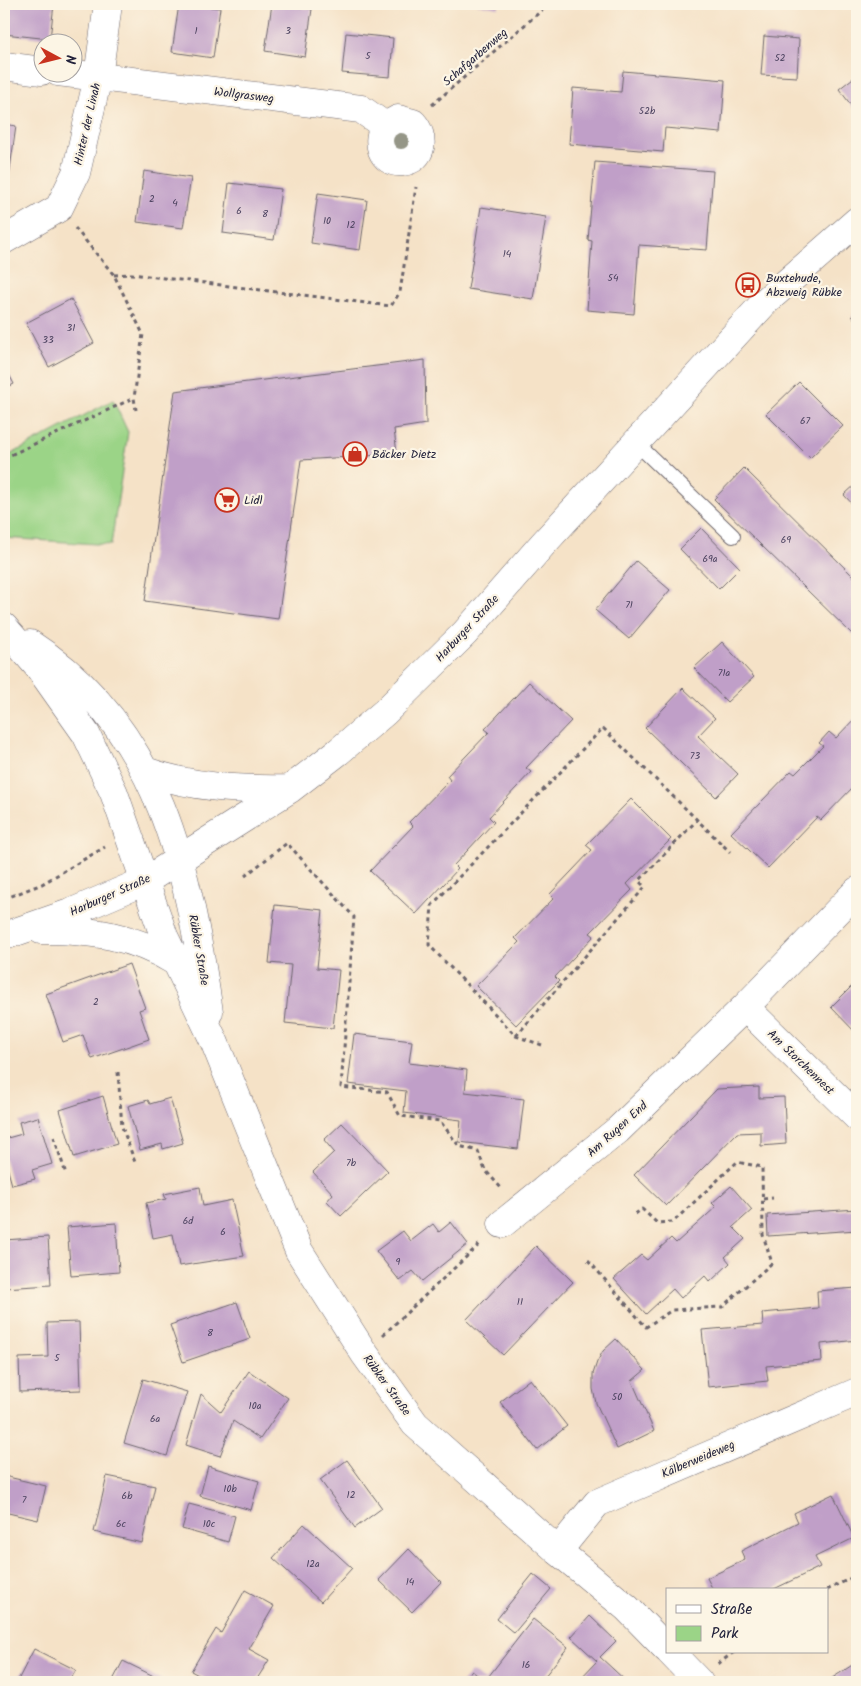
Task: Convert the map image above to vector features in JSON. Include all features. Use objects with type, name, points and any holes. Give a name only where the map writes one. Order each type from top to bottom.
[{"type":"street","name":"Hinter der Linah","points":[[59,208],[76,173],[98,77],[108,4]]},
{"type":"street","points":[[4,66],[32,70]]},
{"type":"street","name":"Wollgrasweg","points":[[82,75],[361,109],[385,126]]},
{"type":"street","points":[[398,119],[413,123],[421,136],[422,144],[418,153],[411,159],[403,162],[394,161],[386,156],[380,148],[379,139],[385,126],[398,119]]},
{"type":"street","points":[[4,240],[59,208]]},
{"type":"street","name":"Harburger Straße","points":[[14,933],[145,881],[290,789],[385,712],[465,633],[766,301],[857,221]]},
{"type":"street","name":"Rübker Straße","points":[[4,627],[54,659],[82,683],[130,744],[154,787],[166,818],[196,921],[214,1041]]},
{"type":"street","name":"Rübker Straße","points":[[4,627],[40,669],[86,734],[114,793],[164,936],[214,1041],[299,1251],[364,1353],[415,1424],[558,1551],[628,1608],[666,1648]]},
{"type":"street","points":[[145,771],[167,779],[208,788],[290,789]]},
{"type":"street","name":"Am Rugen End","points":[[511,1216],[618,1130],[746,1007],[857,891]]},
{"type":"street","points":[[14,933],[83,930],[107,934],[155,949],[176,962]]},
{"type":"street","name":"Am Storchennest","points":[[746,1007],[857,1117]]},
{"type":"street","name":"Kälberweideweg","points":[[558,1551],[597,1503],[857,1392]]},
{"type":"street","points":[[672,1654],[699,1682]]},
{"type":"lane","points":[[636,443],[733,536]]},
{"type":"path","name":"Schafgarbenweg","points":[[413,123],[548,4]]},
{"type":"path","points":[[114,275],[132,274],[391,306],[400,292],[416,186],[411,159]]},
{"type":"path","points":[[59,208],[114,275],[143,334],[134,398],[136,410]]},
{"type":"path","points":[[4,458],[134,398]]},
{"type":"path","points":[[542,1045],[516,1036],[430,945],[432,905],[602,728],[730,852]]},
{"type":"path","points":[[516,1036],[644,887],[639,881],[696,820]]},
{"type":"path","points":[[245,876],[287,843],[303,863],[354,917],[342,1087],[387,1092],[400,1116],[440,1121],[459,1146],[478,1151],[485,1170],[511,1216],[364,1353]]},
{"type":"path","points":[[118,1072],[122,1127],[136,1165]]},
{"type":"path","points":[[54,1137],[66,1174]]},
{"type":"path","points":[[588,1260],[646,1327],[672,1310],[722,1307],[772,1263],[763,1235],[762,1167],[737,1162],[673,1222],[657,1223],[642,1209],[634,1215]]},
{"type":"path","points":[[763,1199],[773,1198]]},
{"type":"path","points":[[828,1589],[857,1574]]},
{"type":"green space","points":[[113,400],[128,432],[111,545],[4,538],[4,458]]},
{"type":"building","points":[[6,4],[54,4],[51,32],[32,32],[32,37],[4,34]]},
{"type":"building","points":[[179,4],[220,8],[213,58],[172,52]]},
{"type":"building","points":[[272,4],[312,9],[305,57],[265,51]]},
{"type":"building","points":[[476,4],[499,4],[498,8]]},
{"type":"building","points":[[664,4],[684,4],[684,7]]},
{"type":"building","points":[[346,33],[393,38],[390,77],[342,73]]},
{"type":"building","points":[[764,36],[799,39],[797,77],[761,75]]},
{"type":"building","points":[[623,71],[725,80],[721,133],[665,128],[663,152],[569,144],[573,88],[621,92]]},
{"type":"building","points":[[857,75],[857,113],[839,89]]},
{"type":"building","points":[[4,124],[16,126],[9,176],[4,175]]},
{"type":"building","points":[[595,162],[713,171],[707,250],[639,245],[634,314],[587,310],[592,241],[588,240]]},
{"type":"building","points":[[144,171],[191,178],[183,228],[137,222]]},
{"type":"building","points":[[229,183],[281,189],[274,240],[223,233]]},
{"type":"building","points":[[318,193],[367,200],[360,250],[311,243]]},
{"type":"building","points":[[481,207],[546,217],[533,299],[468,289]]},
{"type":"building","points":[[71,299],[94,343],[49,367],[26,323]]},
{"type":"building","points":[[857,311],[857,322],[852,316]]},
{"type":"building","name":"Lidl","points":[[425,360],[426,424],[394,429],[397,454],[301,460],[278,619],[145,601],[175,391]]},
{"type":"building","points":[[4,365],[14,384],[4,389]]},
{"type":"building","points":[[799,382],[843,426],[810,458],[766,414]]},
{"type":"building","points":[[744,468],[857,580],[857,631],[853,635],[714,499]]},
{"type":"building","points":[[857,483],[857,509],[844,495]]},
{"type":"building","points":[[701,528],[740,568],[719,589],[680,549]]},
{"type":"building","points":[[636,561],[670,590],[629,639],[595,610]]},
{"type":"building","points":[[722,642],[754,677],[727,702],[694,668]]},
{"type":"building","points":[[529,682],[571,721],[526,768],[531,772],[489,817],[494,822],[454,865],[458,869],[416,914],[370,871],[413,826],[409,822],[450,780],[447,776],[489,732],[485,729]]},
{"type":"building","points":[[683,688],[715,718],[698,736],[738,774],[716,797],[645,728]]},
{"type":"building","points":[[857,716],[857,783],[821,820],[817,817],[768,868],[731,833],[791,771],[795,774],[823,746],[819,743],[829,732],[836,738]]},
{"type":"building","points":[[631,799],[671,839],[627,884],[632,890],[590,933],[594,936],[555,977],[559,981],[516,1025],[476,986],[519,942],[515,938],[554,898],[550,894],[592,850],[586,845]]},
{"type":"building","points":[[275,905],[323,910],[317,968],[339,970],[333,1028],[285,1023],[291,965],[269,963]]},
{"type":"building","points":[[129,964],[145,1008],[139,1010],[149,1039],[92,1059],[83,1035],[63,1042],[46,994]]},
{"type":"building","points":[[857,981],[857,1034],[831,1007]]},
{"type":"building","points":[[354,1034],[412,1041],[409,1063],[467,1070],[465,1092],[524,1099],[518,1149],[459,1142],[461,1120],[404,1113],[406,1091],[348,1084]]},
{"type":"building","points":[[759,1087],[759,1098],[784,1097],[786,1144],[761,1146],[761,1132],[737,1133],[666,1206],[634,1175],[717,1089]]},
{"type":"building","points":[[103,1096],[117,1144],[74,1157],[60,1110]]},
{"type":"building","points":[[170,1098],[183,1143],[163,1149],[162,1144],[140,1150],[128,1106],[148,1100],[150,1104]]},
{"type":"building","points":[[38,1117],[52,1164],[32,1170],[35,1179],[12,1185],[4,1156],[4,1139],[22,1134],[19,1122]]},
{"type":"building","points":[[342,1123],[388,1171],[341,1216],[327,1201],[333,1194],[313,1172],[334,1152],[324,1140]]},
{"type":"building","points":[[731,1186],[752,1210],[733,1227],[745,1239],[725,1257],[730,1263],[710,1282],[705,1276],[681,1298],[673,1289],[646,1314],[614,1279],[641,1255],[647,1260],[671,1238],[676,1243],[716,1207],[712,1203]]},
{"type":"building","points":[[200,1187],[203,1206],[232,1200],[244,1256],[179,1266],[173,1234],[153,1238],[146,1203],[166,1199],[164,1194]]},
{"type":"building","points":[[857,1209],[857,1230],[768,1236],[767,1215]]},
{"type":"building","points":[[451,1222],[468,1244],[422,1281],[413,1271],[400,1281],[376,1251],[403,1231],[411,1241],[433,1224],[439,1232]]},
{"type":"building","points":[[116,1223],[119,1272],[71,1276],[67,1227]]},
{"type":"building","points":[[48,1237],[51,1285],[4,1288],[4,1240]]},
{"type":"building","points":[[536,1246],[573,1282],[503,1355],[466,1320]]},
{"type":"building","points":[[857,1288],[857,1340],[821,1344],[822,1361],[766,1366],[768,1381],[708,1387],[702,1330],[763,1325],[762,1313],[818,1308],[817,1291]]},
{"type":"building","points":[[237,1302],[250,1339],[183,1362],[170,1325]]},
{"type":"building","points":[[79,1322],[81,1390],[20,1392],[19,1358],[48,1357],[47,1323]]},
{"type":"building","points":[[616,1339],[645,1370],[632,1381],[654,1431],[617,1449],[596,1403],[593,1389],[593,1374],[597,1362],[603,1351]]},
{"type":"building","points":[[249,1371],[288,1398],[260,1439],[233,1421],[220,1456],[186,1445],[201,1394],[221,1412]]},
{"type":"building","points":[[143,1379],[187,1392],[167,1456],[124,1443]]},
{"type":"building","points":[[530,1379],[567,1426],[537,1450],[500,1402]]},
{"type":"building","points":[[347,1460],[382,1508],[355,1528],[320,1480]]},
{"type":"building","points":[[208,1466],[259,1481],[251,1510],[200,1496]]},
{"type":"building","points":[[4,1476],[46,1486],[38,1520],[4,1512]]},
{"type":"building","points":[[107,1476],[155,1486],[142,1543],[94,1532]]},
{"type":"building","points":[[833,1494],[854,1538],[815,1557],[820,1567],[776,1588],[712,1588],[707,1578],[745,1560],[741,1551],[798,1522],[794,1513]]},
{"type":"building","points":[[189,1504],[235,1516],[228,1542],[182,1529]]},
{"type":"building","points":[[304,1524],[352,1568],[321,1602],[273,1558]]},
{"type":"building","points":[[409,1549],[441,1582],[412,1612],[379,1580]]},
{"type":"building","points":[[533,1574],[551,1589],[514,1633],[497,1619]]},
{"type":"building","points":[[245,1590],[274,1606],[249,1649],[269,1660],[255,1682],[211,1682],[191,1671],[216,1629],[221,1633]]},
{"type":"building","points":[[590,1616],[616,1641],[600,1657],[627,1682],[577,1682],[597,1661],[571,1637]]},
{"type":"building","points":[[533,1619],[568,1647],[540,1682],[462,1682],[472,1671],[485,1681]]},
{"type":"building","points":[[34,1649],[76,1670],[69,1682],[17,1682]]},
{"type":"building","points":[[123,1661],[166,1682],[112,1682]]},
{"type":"building","points":[[857,1662],[857,1682],[826,1682]]},
{"type":"place","name":"Buxtehude, Abzweig Rübke","points":[[748,285]]},
{"type":"place","name":"Bäcker Dietz","points":[[355,454]]},
{"type":"place","name":"Lidl","points":[[227,500]]}]
